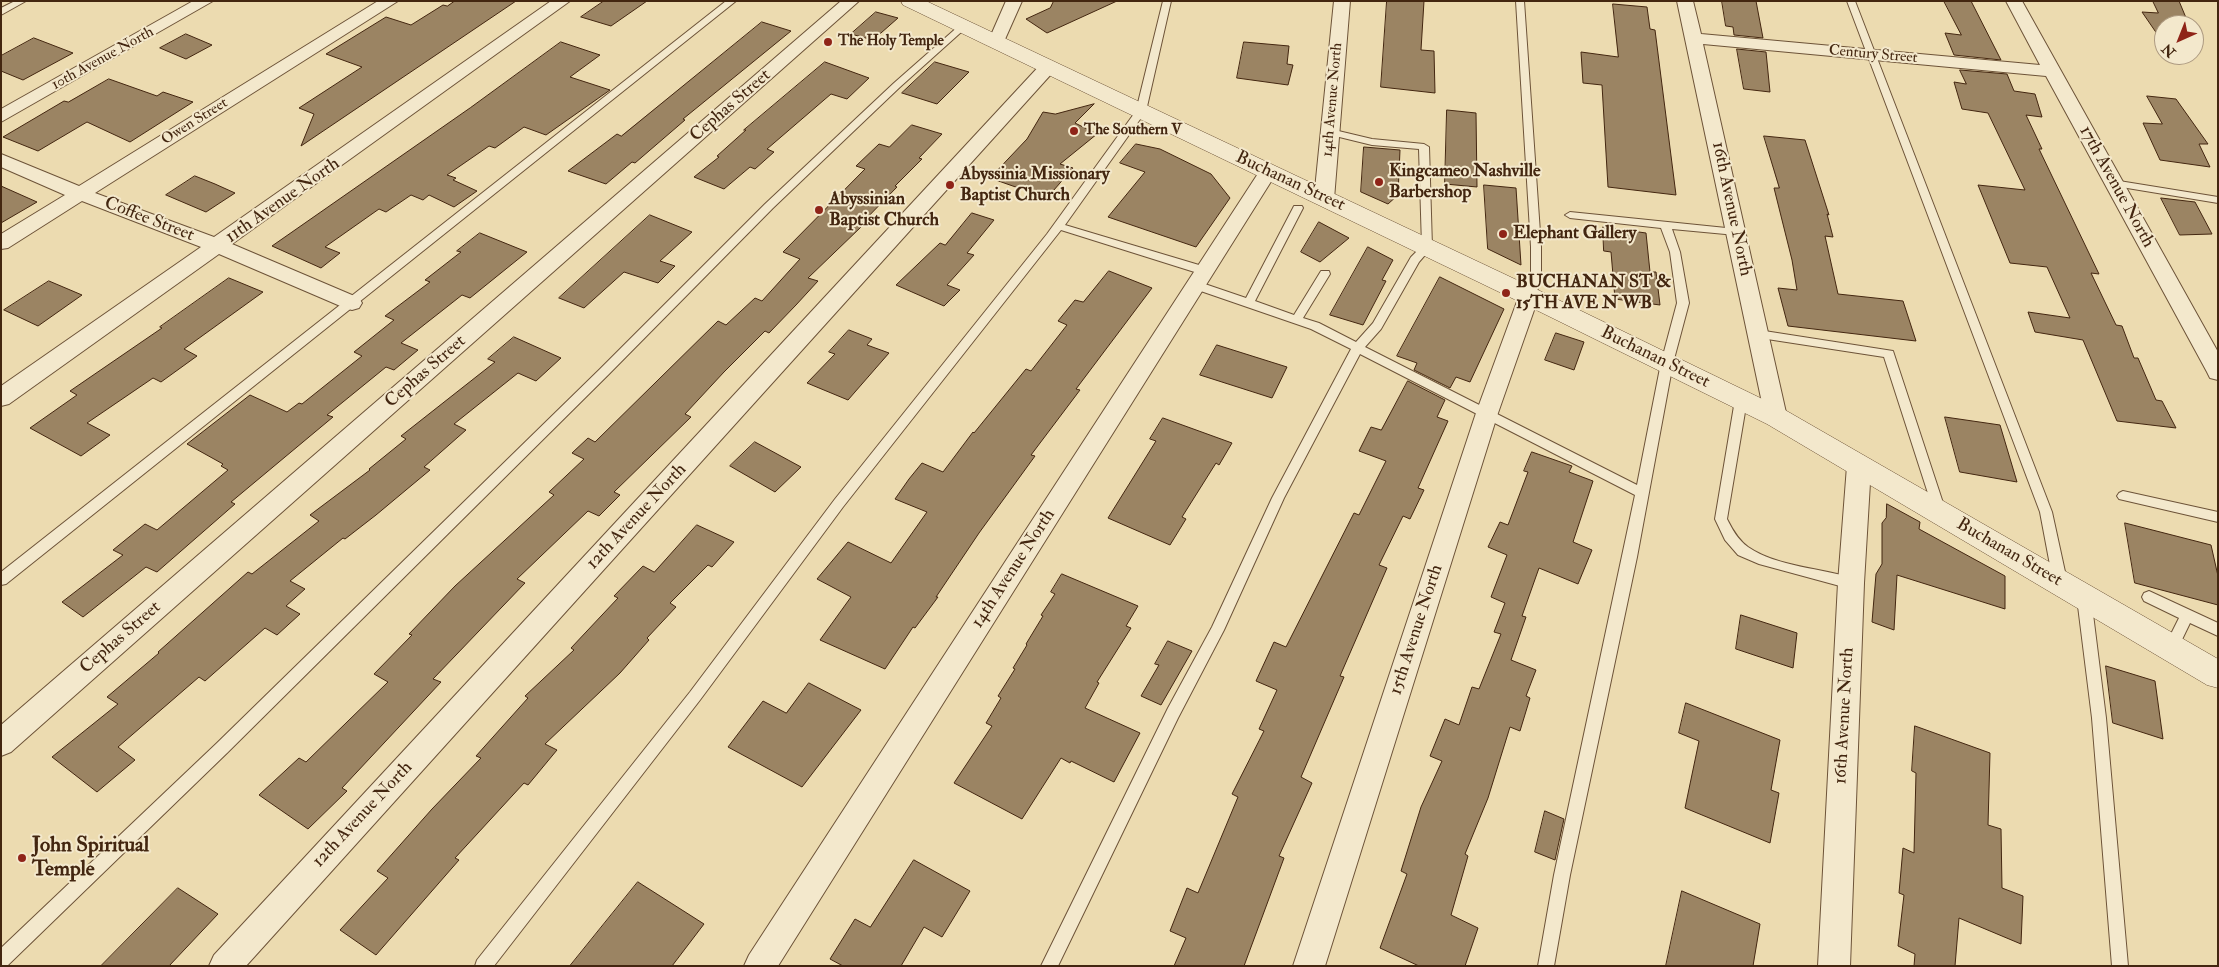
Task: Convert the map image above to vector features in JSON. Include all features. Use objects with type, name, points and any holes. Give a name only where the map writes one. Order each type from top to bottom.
[{"type":"street","name":"10th Avenue North","points":[[1,117],[205,1]]},
{"type":"street","name":"Owen Street","points":[[1,243],[390,1]]},
{"type":"street","name":"11th Avenue North","points":[[1,398],[219,246],[562,1]]},
{"type":"street","name":"Cephas Street","points":[[1,743],[851,1]]},
{"type":"street","name":"Buchanan Street","points":[[910,1],[1427,247],[1776,417],[2218,675]]},
{"type":"street","points":[[996,42],[1014,1]]},
{"type":"street","name":"14th Avenue North","points":[[1324,198],[1342,1]]},
{"type":"street","name":"16th Avenue North","points":[[1685,1],[1776,417]]},
{"type":"street","name":"17th Avenue North","points":[[2014,1],[2218,372]]},
{"type":"street","name":"Century Street","points":[[1693,38],[2053,71]]},
{"type":"street","name":"12th Avenue North","points":[[225,966],[1048,67]]},
{"type":"street","name":"Coffee Street","points":[[1,160],[80,194],[219,246],[352,303]]},
{"type":"street","name":"14th Avenue North","points":[[760,966],[1268,172]]},
{"type":"street","name":"15th Avenue North","points":[[1308,966],[1487,412],[1529,296]]},
{"type":"street","name":"16th Avenue North","points":[[1834,966],[1859,466]]},
{"type":"lane","points":[[1,12],[22,1]]},
{"type":"lane","points":[[715,1],[730,3]]},
{"type":"lane","points":[[484,966],[695,696],[839,503],[1058,226],[1141,112],[1167,1]]},
{"type":"lane","points":[[1520,1],[1536,247],[1536,282],[1529,296]]},
{"type":"lane","points":[[1850,1],[2046,512],[2061,584]]},
{"type":"lane","points":[[1,580],[730,3]]},
{"type":"lane","points":[[1,960],[548,428],[769,206],[897,85],[964,26]]},
{"type":"lane","points":[[1049,966],[1173,713],[1217,630],[1278,498],[1357,348],[1377,326],[1415,260],[1427,247],[1424,147],[1372,142],[1330,132]]},
{"type":"lane","points":[[2113,183],[2218,200]]},
{"type":"lane","points":[[1250,302],[1298,208]]},
{"type":"lane","points":[[1570,215],[1736,232]]},
{"type":"lane","points":[[1546,966],[1562,875],[1667,364],[1683,302],[1675,252],[1665,225]]},
{"type":"lane","points":[[1058,226],[1200,278],[1250,302],[1297,319],[1487,412],[1642,493]]},
{"type":"lane","points":[[1297,319],[1325,274]]},
{"type":"lane","points":[[1758,334],[1889,354],[1941,514]]},
{"type":"lane","points":[[1741,400],[1721,518],[1727,532],[1743,552],[1769,562],[1852,583]]},
{"type":"lane","points":[[2123,496],[2218,517]]},
{"type":"lane","points":[[2084,597],[2099,718],[2120,966]]},
{"type":"lane","points":[[2149,597],[2218,630]]},
{"type":"lane","points":[[2171,648],[2187,615]]},
{"type":"building","points":[[455,1],[516,1],[301,146],[314,114],[299,108],[362,67],[326,54],[386,17],[411,25],[443,5],[447,6]]},
{"type":"building","points":[[604,1],[647,1],[611,26],[581,17]]},
{"type":"building","points":[[1054,1],[1117,1],[1047,33],[1026,19],[1050,8]]},
{"type":"building","points":[[1387,1],[1424,1],[1421,50],[1434,51],[1435,93],[1381,87]]},
{"type":"building","points":[[1722,1],[1756,1],[1763,38],[1734,35],[1733,27],[1726,26]]},
{"type":"building","points":[[1944,1],[1971,1],[2001,60],[1954,55],[1945,33],[1961,35]]},
{"type":"building","points":[[2153,1],[2179,1],[2185,15],[2154,15],[2154,29],[2142,12],[2158,13]]},
{"type":"building","points":[[1613,4],[1647,7],[1650,29],[1655,30],[1676,195],[1608,187],[1602,85],[1583,83],[1581,52],[1618,57]]},
{"type":"building","points":[[876,12],[898,18],[873,40],[851,34]]},
{"type":"building","points":[[762,22],[791,31],[683,119],[685,120],[635,163],[632,162],[606,184],[568,171],[617,134],[621,136]]},
{"type":"building","points":[[186,34],[212,45],[186,59],[160,48]]},
{"type":"building","points":[[34,38],[73,53],[23,80],[1,71],[1,56]]},
{"type":"building","points":[[561,42],[600,55],[570,77],[610,90],[546,135],[524,127],[495,148],[489,146],[447,175],[456,178],[453,180],[477,191],[454,207],[429,195],[423,200],[411,195],[386,212],[379,209],[325,247],[340,253],[321,268],[272,246],[470,108]]},
{"type":"building","points":[[1244,42],[1289,46],[1287,64],[1293,65],[1288,85],[1237,78]]},
{"type":"building","points":[[1737,49],[1766,52],[1770,92],[1744,89]]},
{"type":"building","points":[[825,62],[869,78],[847,99],[831,94],[767,149],[774,152],[755,169],[750,167],[724,189],[694,177],[719,157],[717,156],[746,130],[744,130]]},
{"type":"building","points":[[935,62],[969,72],[937,104],[902,93]]},
{"type":"building","points":[[1960,70],[2007,74],[2014,91],[2035,94],[2042,117],[2026,115],[2042,149],[2039,149],[2099,274],[2091,273],[2116,325],[2122,326],[2134,358],[2138,358],[2156,400],[2162,401],[2176,428],[2117,421],[2083,340],[2035,332],[2028,312],[2070,318],[2047,267],[2010,263],[1978,185],[2025,190],[1988,113],[1962,109],[1954,82],[1966,84]]},
{"type":"building","points":[[109,79],[157,96],[163,92],[193,102],[130,142],[87,122],[38,151],[3,137],[64,101],[68,102]]},
{"type":"building","points":[[2147,96],[2176,99],[2208,144],[2199,144],[2210,167],[2160,160],[2143,123],[2162,124]]},
{"type":"building","points":[[1094,104],[1075,123],[1097,134],[1060,164],[1073,168],[1047,198],[990,178],[1027,139],[1043,112],[1055,114]]},
{"type":"building","points":[[1447,110],[1476,113],[1477,187],[1445,184]]},
{"type":"building","points":[[912,125],[942,134],[919,158],[922,159],[895,186],[897,187],[859,226],[861,227],[808,278],[818,281],[769,333],[765,331],[724,372],[685,414],[691,417],[614,492],[620,495],[599,516],[588,511],[517,579],[525,583],[433,679],[441,682],[342,788],[347,791],[308,829],[259,795],[299,758],[306,762],[388,682],[374,674],[412,635],[409,634],[455,586],[554,495],[549,492],[584,459],[572,453],[588,438],[595,442],[718,321],[726,325],[755,298],[762,301],[800,259],[783,252],[865,169],[856,166],[879,144],[889,147]]},
{"type":"building","points":[[1764,136],[1805,140],[1829,215],[1827,214],[1833,237],[1825,236],[1838,294],[1903,301],[1916,341],[1788,326],[1778,288],[1797,290],[1792,260],[1774,188],[1779,188]]},
{"type":"building","points":[[1136,144],[1160,149],[1211,174],[1230,198],[1196,247],[1108,217],[1145,172],[1120,163]]},
{"type":"building","points":[[1364,147],[1400,150],[1398,195],[1388,204],[1361,192]]},
{"type":"building","points":[[195,176],[235,193],[206,212],[166,195]]},
{"type":"building","name":"Elephant Gallery","points":[[1484,185],[1516,188],[1521,265],[1488,249]]},
{"type":"building","points":[[1,186],[37,202],[1,223]]},
{"type":"building","points":[[2161,198],[2195,202],[2212,234],[2180,235]]},
{"type":"building","points":[[972,213],[994,220],[967,253],[974,255],[947,285],[960,290],[944,306],[896,285],[940,243],[945,245]]},
{"type":"building","points":[[650,215],[692,232],[660,261],[675,266],[658,283],[624,272],[584,308],[559,298]]},
{"type":"building","points":[[1319,222],[1349,238],[1320,262],[1301,252]]},
{"type":"building","points":[[1603,227],[1646,233],[1650,272],[1656,272],[1660,305],[1615,299],[1611,252],[1604,251]]},
{"type":"building","points":[[480,233],[527,252],[470,298],[462,295],[401,343],[418,350],[394,370],[386,367],[327,415],[333,417],[231,502],[235,504],[157,572],[146,567],[83,617],[62,602],[123,555],[113,550],[145,524],[157,530],[228,470],[221,466],[223,464],[187,444],[250,395],[287,412],[299,403],[302,404],[362,356],[354,352],[394,320],[385,316],[430,282],[425,280],[461,252],[457,251]]},
{"type":"building","points":[[1368,247],[1393,260],[1382,280],[1386,281],[1363,325],[1330,315]]},
{"type":"building","points":[[1109,271],[1152,288],[1076,389],[1080,390],[1031,455],[1035,456],[979,533],[936,597],[938,597],[915,628],[913,627],[885,669],[820,640],[851,597],[817,579],[848,542],[891,563],[927,512],[895,499],[909,479],[922,463],[943,472],[973,432],[1026,369],[1031,371],[1067,325],[1058,321],[1075,300],[1083,302]]},
{"type":"building","points":[[1440,277],[1504,309],[1470,382],[1456,377],[1450,388],[1414,370],[1417,363],[1397,356]]},
{"type":"building","points":[[229,278],[263,292],[184,349],[197,356],[161,382],[153,378],[87,423],[110,435],[81,456],[30,428],[77,395],[70,391],[162,328],[160,327]]},
{"type":"building","points":[[49,281],[82,295],[38,326],[4,310]]},
{"type":"building","points":[[849,330],[872,339],[867,345],[889,353],[848,400],[807,383],[835,354],[829,352]]},
{"type":"building","points":[[1556,333],[1584,342],[1574,370],[1545,360]]},
{"type":"building","points":[[514,337],[561,358],[536,381],[518,373],[454,424],[466,430],[424,467],[430,470],[376,515],[345,539],[343,538],[290,581],[305,589],[286,606],[300,614],[277,635],[265,628],[205,681],[199,677],[118,747],[135,760],[97,792],[52,757],[118,704],[107,697],[159,653],[248,572],[252,574],[319,521],[310,515],[370,470],[406,439],[401,436],[495,362],[488,359]]},
{"type":"building","points":[[1217,345],[1287,367],[1272,398],[1200,375]]},
{"type":"building","points":[[1408,381],[1445,400],[1437,417],[1448,421],[1418,488],[1424,490],[1410,519],[1403,516],[1379,565],[1387,568],[1340,676],[1344,677],[1301,777],[1312,783],[1279,856],[1284,858],[1244,966],[1174,966],[1186,938],[1170,931],[1187,888],[1198,893],[1238,797],[1232,794],[1264,731],[1259,729],[1277,690],[1256,681],[1274,642],[1286,647],[1354,513],[1359,515],[1386,461],[1359,451],[1371,427],[1381,430]]},
{"type":"building","points":[[1945,417],[2000,425],[2017,482],[1960,472]]},
{"type":"building","points":[[1163,418],[1232,443],[1219,465],[1216,463],[1182,517],[1186,519],[1170,545],[1108,518],[1156,441],[1150,439]]},
{"type":"building","points":[[755,442],[801,467],[775,492],[730,466]]},
{"type":"building","points":[[1532,452],[1572,466],[1569,472],[1593,481],[1573,542],[1592,550],[1578,584],[1539,568],[1522,616],[1526,617],[1511,660],[1536,670],[1526,696],[1530,698],[1520,731],[1510,727],[1488,798],[1465,854],[1468,856],[1451,915],[1478,928],[1465,966],[1419,966],[1380,948],[1407,874],[1401,871],[1421,807],[1442,761],[1430,756],[1445,719],[1459,725],[1472,687],[1479,689],[1501,634],[1494,632],[1505,603],[1491,597],[1507,555],[1488,547],[1500,522],[1508,525],[1528,472],[1524,471]]},
{"type":"building","points":[[1887,504],[1920,522],[1919,529],[2005,576],[2005,609],[1897,575],[1894,630],[1872,622],[1876,574],[1882,564],[1882,523],[1886,518]]},
{"type":"building","points":[[2125,523],[2211,545],[2218,576],[2218,605],[2135,583]]},
{"type":"building","points":[[697,525],[734,542],[712,567],[708,565],[670,603],[676,607],[647,638],[649,640],[620,673],[545,744],[557,750],[528,785],[524,783],[455,858],[459,860],[376,955],[340,930],[388,878],[377,871],[432,809],[481,758],[476,756],[528,698],[525,696],[574,650],[571,648],[618,598],[614,596],[643,566],[654,572]]},
{"type":"building","points":[[1062,574],[1138,606],[1126,626],[1131,628],[1097,682],[1099,683],[1085,708],[1140,733],[1114,782],[1061,758],[1022,819],[954,783],[992,726],[986,723],[1001,698],[998,696],[1015,669],[1013,668],[1043,616],[1041,615],[1055,594],[1051,592]]},
{"type":"building","points":[[1741,615],[1797,633],[1793,668],[1736,649]]},
{"type":"building","points":[[1168,641],[1192,651],[1161,705],[1141,696],[1159,665],[1155,664]]},
{"type":"building","points":[[2106,666],[2155,681],[2163,739],[2113,723]]},
{"type":"building","points":[[809,683],[861,710],[802,787],[728,747],[763,701],[786,713]]},
{"type":"building","points":[[1686,703],[1780,740],[1771,790],[1779,793],[1770,843],[1685,808],[1699,741],[1679,733]]},
{"type":"building","points":[[1915,726],[1990,753],[1988,825],[2001,829],[2002,888],[2023,896],[2021,944],[1959,918],[1955,966],[1914,966],[1915,954],[1898,946],[1904,895],[1899,893],[1903,848],[1914,853],[1916,773],[1912,771]]},
{"type":"building","points":[[1545,811],[1564,819],[1555,860],[1535,852]]},
{"type":"building","points":[[914,860],[970,891],[942,937],[924,927],[901,966],[843,966],[830,959],[855,919],[870,927]]},
{"type":"building","points":[[638,882],[704,924],[672,966],[570,966]]},
{"type":"building","points":[[178,888],[218,914],[169,966],[101,966]]},
{"type":"building","points":[[1682,891],[1760,924],[1753,966],[1666,966]]},
{"type":"place","name":"The Holy Temple","points":[[828,42]]},
{"type":"place","name":"The Southern V","points":[[1074,131]]},
{"type":"place","name":"Kingcameo Nashville Barbershop","points":[[1379,182]]},
{"type":"place","name":"Abyssinia Missionary Baptist Church","points":[[950,185]]},
{"type":"place","name":"Abyssinian Baptist Church","points":[[819,210]]},
{"type":"place","name":"Elephant Gallery","points":[[1503,234]]},
{"type":"place","name":"BUCHANAN ST & 15TH AVE N WB","points":[[1506,293]]},
{"type":"place","name":"John Spiritual Temple","points":[[22,858]]}]
